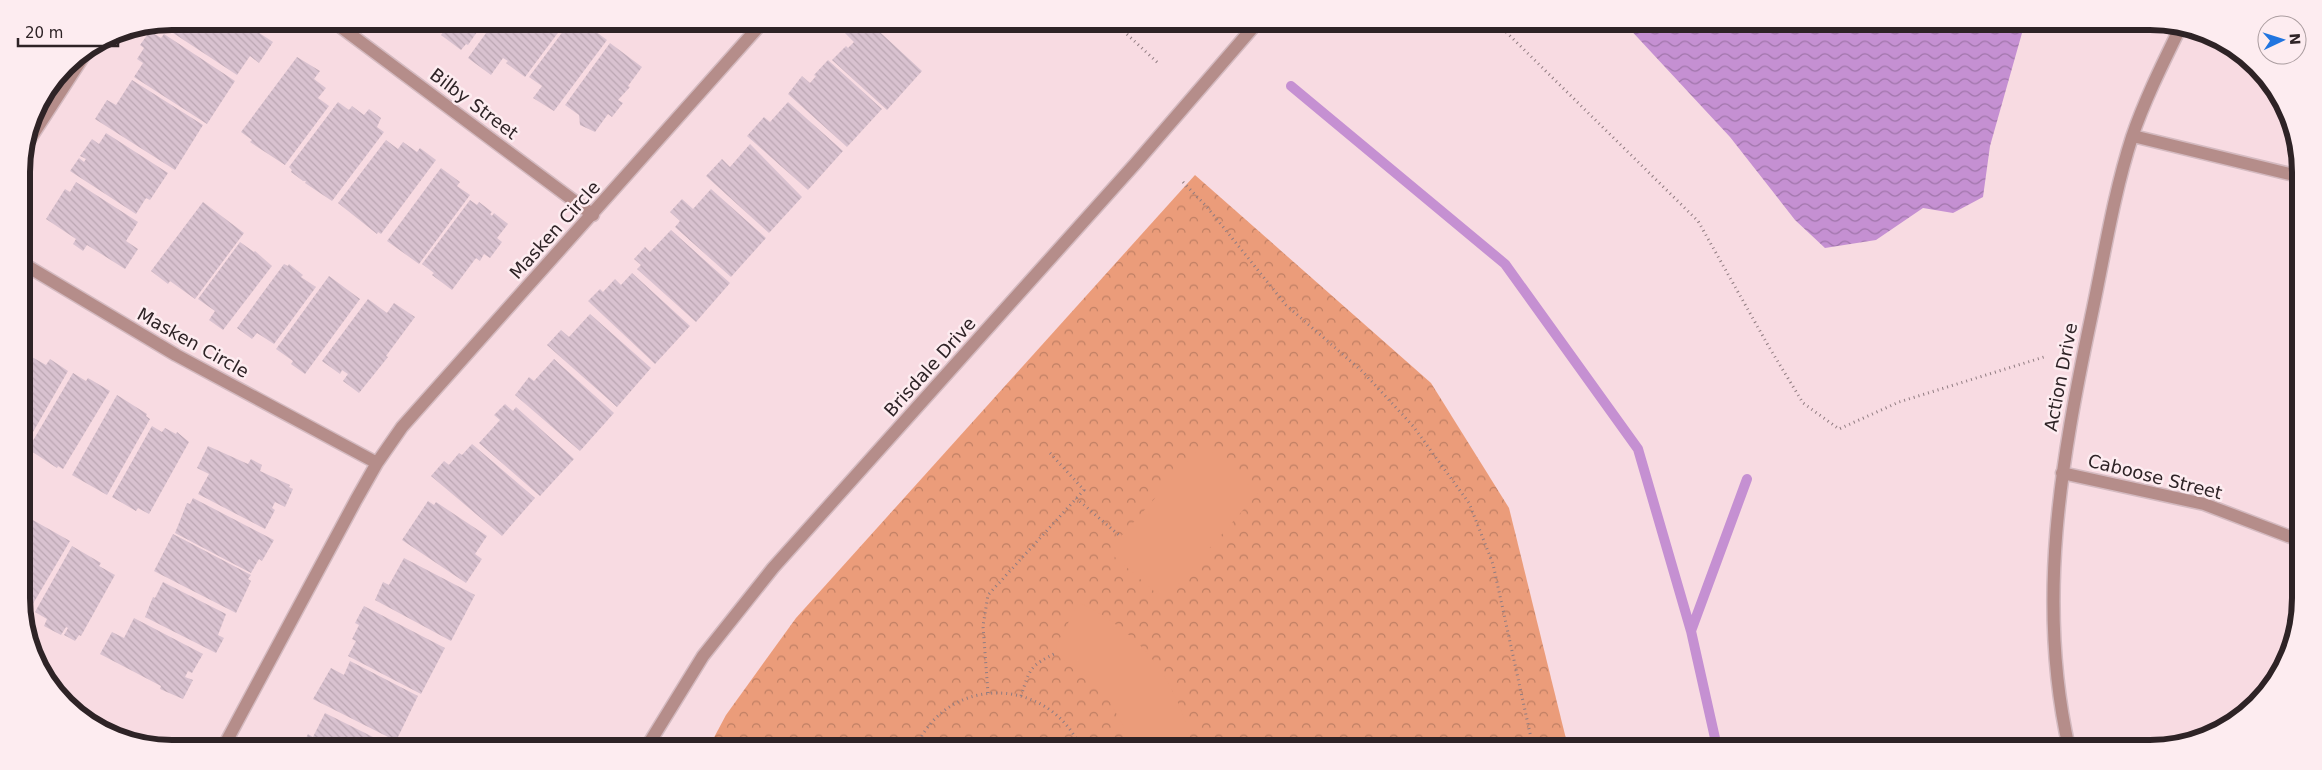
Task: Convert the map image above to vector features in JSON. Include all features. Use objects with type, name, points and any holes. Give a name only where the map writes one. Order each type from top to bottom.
[{"type":"street","name":"Bilby Street","points":[[345,30],[593,215]]},
{"type":"street","name":"Masken Circle","points":[[227,740],[377,464],[402,427],[593,215],[756,30]]},
{"type":"street","name":"Brisdale Drive","points":[[651,740],[703,656],[773,568],[1135,164],[1251,30]]},
{"type":"street","name":"Action Drive","points":[[2067,740],[2057,665],[2052,588],[2055,528],[2068,427],[2118,186],[2133,136],[2154,82],[2178,33]]},
{"type":"street","points":[[38,127],[78,65]]},
{"type":"street","points":[[2133,136],[2292,175]]},
{"type":"street","name":"Masken Circle","points":[[30,269],[176,354],[377,464]]},
{"type":"street","name":"Caboose Street","points":[[2062,473],[2204,504],[2292,537]]},
{"type":"path","points":[[1122,30],[1159,64]]},
{"type":"path","points":[[1504,30],[1698,221],[1803,403],[1839,429],[1899,402],[2044,357]]},
{"type":"path","points":[[1183,182],[1207,207],[1286,305],[1363,372],[1413,426],[1469,503],[1493,564],[1532,740]]},
{"type":"path","points":[[988,693],[983,626],[988,595],[1084,490],[1049,452]]},
{"type":"path","points":[[1076,498],[1120,536]]},
{"type":"path","points":[[1021,696],[1028,674],[1034,664],[1056,653]]},
{"type":"path","points":[[920,740],[934,719],[950,707],[968,698],[988,693],[1021,696],[1046,706],[1063,719],[1076,740]]},
{"type":"green space","points":[[1195,175],[1431,383],[1509,508],[1566,740],[713,740],[726,715],[796,618]]},
{"type":"green space","points":[[1203,444],[1258,493],[1164,600],[1108,551]]},
{"type":"green space","points":[[1079,602],[1121,628],[1153,660],[1166,679],[1185,721],[1190,740],[1128,740],[1123,725],[1109,701],[1078,670],[1060,658],[1056,651],[1057,644]]},
{"type":"water","points":[[1631,30],[2023,30],[1990,146],[1983,197],[1953,213],[1923,208],[1876,240],[1825,248],[1795,220],[1730,137]]},
{"type":"building","points":[[169,30],[255,30],[273,42],[259,63],[250,56],[237,75]]},
{"type":"building","points":[[445,30],[478,30],[468,45],[466,44],[461,50],[441,35]]},
{"type":"building","points":[[488,30],[560,30],[525,77],[506,63],[508,61],[503,58],[491,75],[468,58]]},
{"type":"building","points":[[564,30],[594,30],[607,40],[554,111],[533,98],[542,86],[529,77]]},
{"type":"building","points":[[842,30],[878,30],[922,71],[887,110],[832,60],[846,46],[848,48],[854,42]]},
{"type":"building","points":[[149,32],[161,38],[164,34],[235,81],[207,124],[134,77],[143,63],[137,59],[144,48],[140,45]]},
{"type":"building","points":[[610,43],[642,67],[628,86],[630,87],[618,100],[623,103],[612,117],[608,114],[595,132],[580,125],[579,115],[565,105]]},
{"type":"building","points":[[297,57],[320,71],[314,79],[326,88],[318,98],[329,106],[285,165],[250,142],[252,140],[241,132]]},
{"type":"building","points":[[828,60],[882,109],[847,147],[788,94],[802,76],[810,83],[816,76],[814,75]]},
{"type":"building","points":[[132,80],[203,125],[175,170],[95,119],[107,100],[116,105]]},
{"type":"building","points":[[338,102],[349,110],[352,106],[364,115],[369,109],[381,118],[377,127],[384,132],[332,201],[291,172],[292,170],[289,167]]},
{"type":"building","points":[[788,102],[843,151],[808,190],[747,136],[764,117],[770,122]]},
{"type":"building","points":[[106,133],[168,173],[150,200],[146,198],[136,214],[70,171],[79,158],[84,162],[86,159],[80,156],[92,139],[99,144]]},
{"type":"building","points":[[386,140],[398,149],[403,142],[417,152],[420,148],[436,160],[381,234],[378,232],[377,234],[338,203]]},
{"type":"building","points":[[750,144],[802,197],[769,233],[706,176],[722,159],[730,167]]},
{"type":"building","points":[[441,168],[460,182],[457,186],[470,195],[419,264],[387,241]]},
{"type":"building","points":[[76,182],[138,222],[126,241],[138,249],[125,269],[87,245],[83,251],[73,244],[76,239],[46,219],[65,189],[70,192]]},
{"type":"building","points":[[711,189],[766,238],[731,277],[675,227],[680,221],[670,212],[682,199],[693,209]]},
{"type":"building","points":[[470,200],[477,205],[479,202],[492,212],[490,214],[492,216],[494,213],[508,224],[497,238],[502,242],[490,258],[484,254],[480,261],[476,258],[452,290],[432,275],[434,273],[422,264]]},
{"type":"building","points":[[203,202],[244,233],[195,299],[170,281],[168,284],[151,271]]},
{"type":"building","points":[[671,230],[730,283],[696,322],[637,269],[641,265],[634,259],[645,247],[650,252]]},
{"type":"building","points":[[240,242],[255,251],[272,266],[223,330],[209,320],[215,311],[198,299]]},
{"type":"building","points":[[284,264],[288,266],[289,264],[303,275],[301,277],[316,287],[274,344],[257,333],[252,339],[237,328]]},
{"type":"building","points":[[632,273],[690,326],[655,364],[588,301],[600,289],[603,292],[615,279],[621,285]]},
{"type":"building","points":[[329,276],[360,299],[305,374],[291,364],[293,361],[276,349]]},
{"type":"building","points":[[368,299],[387,313],[394,303],[415,317],[386,356],[388,357],[359,393],[343,381],[348,374],[342,370],[340,374],[322,361]]},
{"type":"building","points":[[590,314],[651,368],[617,407],[547,345],[561,330],[569,337]]},
{"type":"building","points":[[30,356],[46,365],[50,359],[68,371],[30,437]]},
{"type":"building","points":[[554,359],[614,413],[580,451],[515,395],[529,377],[534,381]]},
{"type":"building","points":[[73,373],[86,381],[88,378],[110,391],[63,469],[58,466],[57,468],[30,450],[30,446]]},
{"type":"building","points":[[117,395],[147,414],[146,416],[150,419],[107,495],[72,475]]},
{"type":"building","points":[[505,404],[513,411],[516,407],[574,459],[540,496],[479,443],[500,420],[494,415]]},
{"type":"building","points":[[152,426],[162,432],[165,428],[176,434],[177,432],[189,442],[149,514],[138,508],[136,511],[112,497]]},
{"type":"building","points":[[472,444],[535,498],[502,536],[431,476],[444,461],[449,465],[459,453],[462,455]]},
{"type":"building","points":[[208,446],[248,464],[251,459],[262,465],[260,471],[290,485],[289,487],[293,489],[285,507],[275,502],[272,508],[275,510],[265,529],[198,494],[209,474],[197,468]]},
{"type":"building","points":[[193,498],[274,540],[262,561],[259,559],[251,573],[175,533],[187,503],[190,504]]},
{"type":"building","points":[[428,501],[434,505],[436,502],[487,536],[475,554],[482,559],[466,583],[402,540]]},
{"type":"building","points":[[30,518],[70,541],[30,608]]},
{"type":"building","points":[[173,534],[251,575],[248,579],[251,581],[236,613],[154,571]]},
{"type":"building","points":[[72,546],[101,563],[99,566],[115,575],[81,636],[79,635],[75,641],[64,635],[68,628],[66,627],[61,635],[44,626],[47,619],[35,612]]},
{"type":"building","points":[[404,558],[475,595],[451,641],[375,600],[383,582],[389,585]]},
{"type":"building","points":[[163,582],[226,614],[218,635],[224,638],[216,653],[145,617],[153,597],[155,598]]},
{"type":"building","points":[[364,606],[445,648],[421,694],[348,656],[356,641],[352,639],[359,625],[355,623]]},
{"type":"building","points":[[134,618],[203,654],[192,673],[188,671],[185,677],[193,680],[183,699],[160,689],[161,686],[100,654],[112,632],[124,638]]},
{"type":"building","points":[[350,661],[418,696],[396,740],[313,699],[331,668],[344,675]]},
{"type":"building","points":[[325,713],[379,740],[305,740],[308,734],[313,737]]},
{"type":"waterway","points":[[1291,86],[1505,264],[1638,449],[1691,631],[1715,740]]},
{"type":"waterway","points":[[1691,631],[1747,479]]}]
